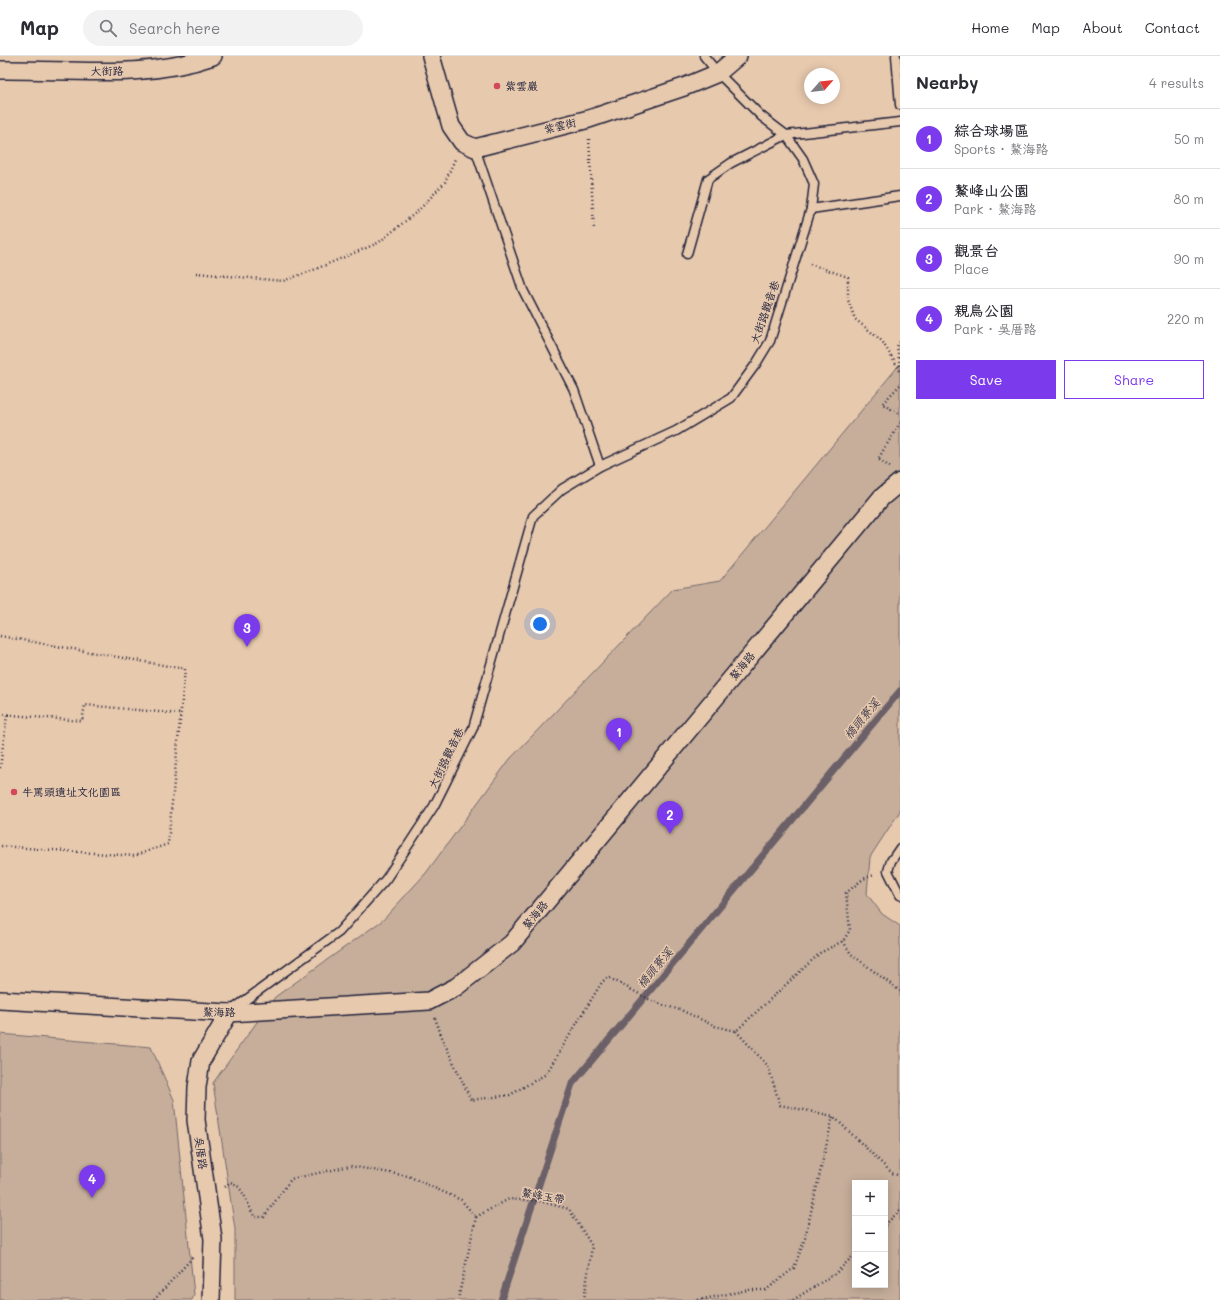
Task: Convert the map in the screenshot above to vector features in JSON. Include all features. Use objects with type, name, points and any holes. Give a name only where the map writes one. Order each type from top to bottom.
[{"type":"street","name":"大街路","points":[[0,70],[64,64],[123,72],[196,62],[213,56]]},
{"type":"street","points":[[432,56],[451,126],[468,145]]},
{"type":"street","name":"紫雲街","points":[[468,145],[589,119],[684,88],[718,73],[738,56]]},
{"type":"street","name":"鰲海路","points":[[0,1000],[229,1013],[429,1001],[456,987],[512,943],[881,498],[897,476]]},
{"type":"street","name":"吳厝路","points":[[211,1300],[213,1239],[196,1120],[197,1087],[201,1061],[229,1013]]},
{"type":"lane","name":"大街路觀音巷","points":[[229,1013],[247,998],[339,932],[386,879],[434,806],[473,728],[533,516],[562,490],[600,466],[676,431],[731,398],[756,364],[770,341],[811,209],[814,184],[803,159],[786,135],[761,116],[718,73],[704,56]]},
{"type":"lane","points":[[896,56],[900,105]]},
{"type":"lane","points":[[687,254],[708,179],[731,163],[786,135],[900,122]]},
{"type":"lane","points":[[468,145],[523,290],[574,390],[600,466]]},
{"type":"lane","points":[[811,209],[900,196]]},
{"type":"lane","points":[[900,848],[891,861],[888,871],[900,895]]},
{"type":"path","points":[[589,119],[594,229]]},
{"type":"path","points":[[196,273],[283,281],[378,243],[418,211],[445,182],[468,145]]},
{"type":"path","points":[[795,258],[848,277],[848,300],[854,319],[882,341],[900,371]]},
{"type":"path","points":[[900,342],[897,346],[900,367]]},
{"type":"path","points":[[900,385],[882,404],[900,414]]},
{"type":"path","points":[[897,476],[878,459],[900,423]]},
{"type":"path","points":[[0,636],[185,669],[168,844],[134,856],[0,846]]},
{"type":"path","points":[[0,714],[82,721],[84,705],[180,714]]},
{"type":"path","points":[[0,768],[7,715]]},
{"type":"path","points":[[736,1031],[820,953],[843,941],[850,930],[846,893],[863,879],[888,871]]},
{"type":"path","points":[[843,941],[851,954],[900,991]]},
{"type":"path","points":[[429,1001],[442,1040],[471,1100],[510,1095],[546,1074],[602,982],[608,977],[654,1002],[683,1011],[715,1026],[736,1031],[768,1066],[780,1105],[833,1116],[892,1173],[900,1176]]},
{"type":"path","points":[[698,1300],[748,1290],[766,1290],[794,1268],[805,1238],[833,1116]]},
{"type":"path","points":[[222,1191],[230,1182],[235,1183],[242,1190],[255,1217],[264,1217],[291,1179],[350,1166],[408,1176],[461,1200],[476,1216],[458,1300]]},
{"type":"path","name":"鰲峰玉帶","points":[[476,1216],[509,1199],[539,1201],[569,1209],[592,1246],[584,1300]]},
{"type":"path","points":[[888,1222],[900,1210]]},
{"type":"path","points":[[154,1300],[190,1259],[213,1239]]},
{"type":"path","points":[[793,1300],[836,1273],[852,1257]]},
{"type":"shaded area","points":[[900,364],[900,811],[870,857],[867,894],[882,914],[900,926],[900,1300],[235,1300],[235,1229],[213,1083],[275,997],[383,920],[426,873],[510,759],[673,589],[720,581]]},
{"type":"shaded area","points":[[0,1034],[151,1047],[174,1100],[194,1295],[192,1300],[0,1300]]},
{"type":"waterway","name":"橋頭寮溪","points":[[501,1300],[572,1084],[900,691]]},
{"type":"place","name":"紫雲巖","points":[[497,86]]},
{"type":"place","name":"觀景台","points":[[247,647]]},
{"type":"place","name":"綜合球場區","points":[[619,751]]},
{"type":"place","name":"牛罵頭遺址文化園區","points":[[14,792]]},
{"type":"place","name":"鰲峰山公園","points":[[670,834]]},
{"type":"place","name":"親鳥公園","points":[[92,1198]]}]
